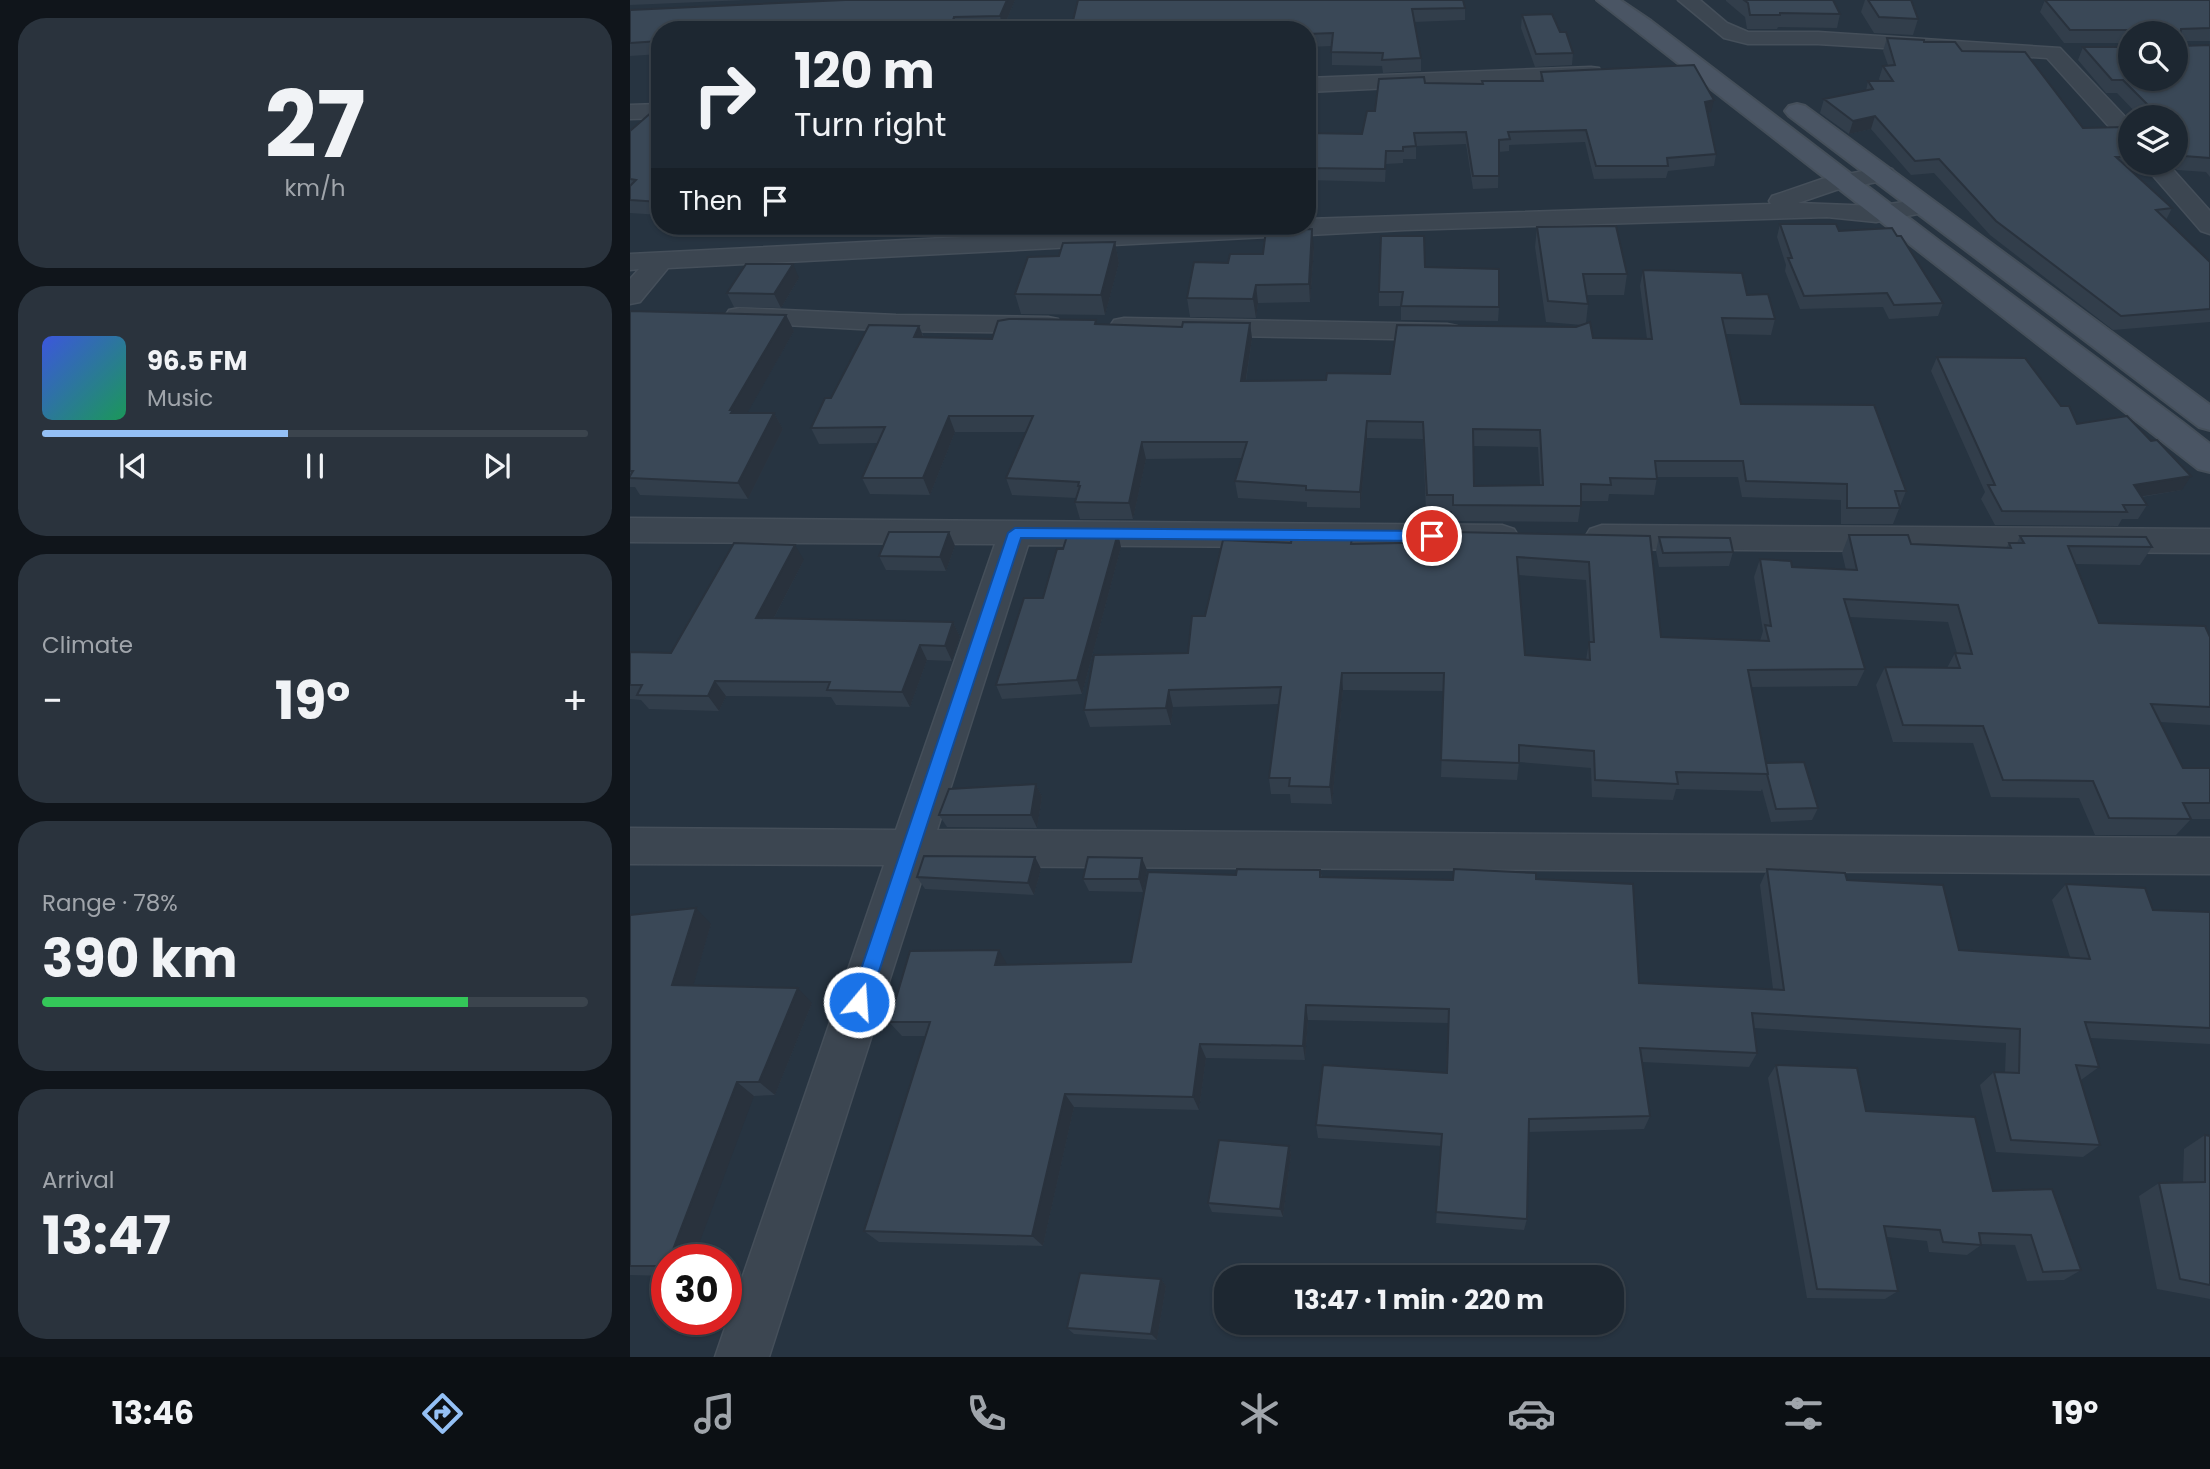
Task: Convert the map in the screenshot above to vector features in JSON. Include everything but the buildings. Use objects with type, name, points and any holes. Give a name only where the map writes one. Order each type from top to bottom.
[{"type":"main road","points":[[1606,0],[1704,69],[1888,214],[2138,402],[2210,461]]},
{"type":"main road","points":[[1634,0],[1724,58],[1885,174],[2210,420]]},
{"type":"street","points":[[1688,0],[1731,34],[1748,38],[1818,38],[2053,52],[2079,51]]},
{"type":"street","points":[[2053,52],[2118,123]]},
{"type":"street","points":[[1663,70],[1704,69]]},
{"type":"street","points":[[1316,85],[1608,72]]},
{"type":"street","points":[[630,112],[651,111]]},
{"type":"street","points":[[1316,227],[1780,201],[1846,180],[1885,174]]},
{"type":"street","points":[[2165,175],[2210,226]]},
{"type":"street","points":[[1316,218],[1827,210],[1864,216],[1924,206]]},
{"type":"street","points":[[630,252],[962,235]]},
{"type":"street","points":[[630,262],[1160,235]]},
{"type":"street","points":[[635,308],[660,261]]},
{"type":"street","points":[[713,315],[896,323],[1471,332]]},
{"type":"street","points":[[630,530],[1529,537]]},
{"type":"street","points":[[742,1357],[1015,533]]},
{"type":"street","points":[[1571,537],[2210,541]]},
{"type":"street","points":[[630,846],[2210,856]]},
{"type":"route","points":[[859,1002],[1015,533],[1432,536]]}]
